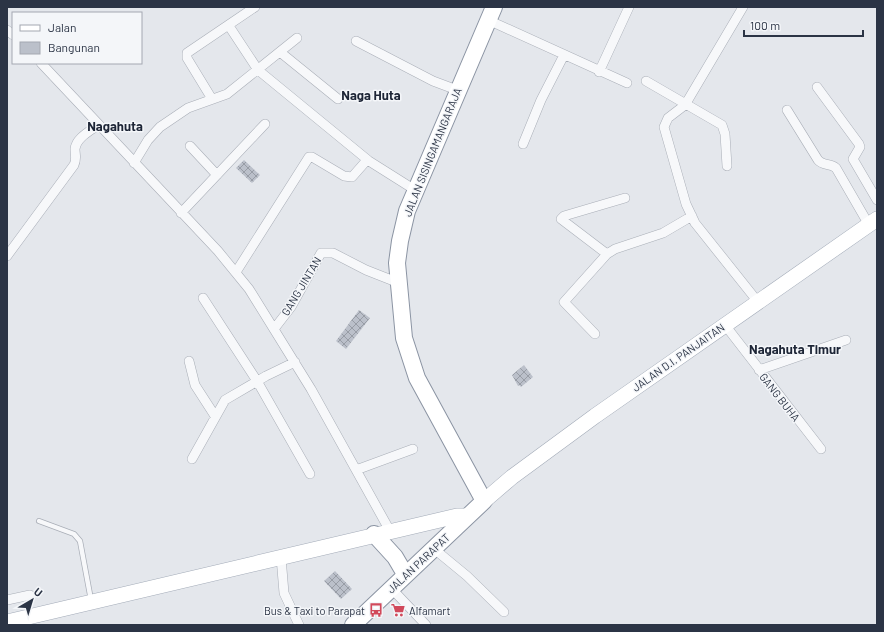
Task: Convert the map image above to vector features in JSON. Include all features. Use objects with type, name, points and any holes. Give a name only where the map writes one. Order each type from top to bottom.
[{"type":"highway","name":"JALAN SISINGAMANGARAJA","points":[[484,501],[417,378],[404,338],[397,263],[400,241],[407,211],[457,90],[491,13]]},
{"type":"highway","name":"JALAN PARAPAT","points":[[353,625],[484,501]]},
{"type":"highway","points":[[374,534],[395,557],[406,574]]},
{"type":"main road","name":"JALAN D.I. PANJAITAN","points":[[484,501],[512,477],[595,416],[873,222]]},
{"type":"main road","points":[[7,622],[374,534],[457,516],[467,516]]},
{"type":"street","points":[[212,98],[187,54],[189,51],[229,26],[242,11],[255,7]]},
{"type":"street","points":[[599,72],[629,7]]},
{"type":"street","points":[[743,7],[685,105],[668,118],[664,126],[686,204],[695,223],[758,302]]},
{"type":"street","points":[[491,13],[564,55],[599,72],[627,83]]},
{"type":"street","points":[[229,26],[258,70],[367,160],[415,190]]},
{"type":"street","points":[[134,163],[148,140],[160,127],[188,108],[212,98],[227,94],[297,38]]},
{"type":"street","points":[[356,42],[433,81],[457,90]]},
{"type":"street","points":[[280,52],[338,99]]},
{"type":"street","points":[[522,144],[540,100],[564,55]]},
{"type":"street","points":[[42,64],[218,251],[249,289],[295,362],[390,531]]},
{"type":"street","points":[[646,81],[685,105],[718,122],[724,129],[727,166]]},
{"type":"street","points":[[816,87],[859,144],[860,148],[853,159],[877,200]]},
{"type":"street","points":[[787,110],[818,160],[824,165],[831,165],[836,168],[873,222]]},
{"type":"street","points":[[182,213],[266,124]]},
{"type":"street","points":[[7,256],[74,165],[76,159],[76,146],[78,142],[98,125]]},
{"type":"street","points":[[190,146],[217,175]]},
{"type":"street","points":[[236,272],[308,157],[312,157],[344,176],[352,177],[367,160]]},
{"type":"street","points":[[607,254],[562,220],[561,217],[625,198]]},
{"type":"street","points":[[595,334],[564,302],[607,254],[615,249],[663,233],[692,216]]},
{"type":"street","name":"GANG JINTAN","points":[[274,329],[291,307],[321,253],[333,252],[366,270],[399,283]]},
{"type":"street","points":[[203,298],[257,381],[310,474]]},
{"type":"street","name":"GANG BUHA","points":[[725,325],[821,449]]},
{"type":"street","points":[[759,370],[846,340]]},
{"type":"street","points":[[189,361],[195,384],[215,416]]},
{"type":"street","points":[[192,459],[225,400],[257,381],[295,362]]},
{"type":"street","points":[[356,470],[413,449]]},
{"type":"street","points":[[433,548],[467,576],[504,612]]},
{"type":"street","points":[[281,557],[284,593],[299,625]]},
{"type":"street","points":[[391,588],[426,625]]},
{"type":"street","points":[[7,600],[30,595]]},
{"type":"lane","points":[[40,521],[74,534],[80,541],[91,602]]},
{"type":"building","points":[[244,160],[260,175],[252,183],[236,168]]},
{"type":"building","points":[[359,310],[370,318],[346,349],[336,341]]},
{"type":"building","points":[[524,365],[533,377],[521,387],[519,385],[518,386],[512,375]]},
{"type":"building","points":[[335,571],[352,589],[341,599],[324,581]]},
{"type":"place","name":"Bus & Taxi to Parapat","points":[[376,610]]},
{"type":"place","name":"Alfamart","points":[[398,610]]},
{"type":"district","name":"Naga Huta","points":[[371,95]]},
{"type":"district","name":"Nagahuta","points":[[115,126]]},
{"type":"district","name":"Nagahuta Timur","points":[[795,349]]}]
